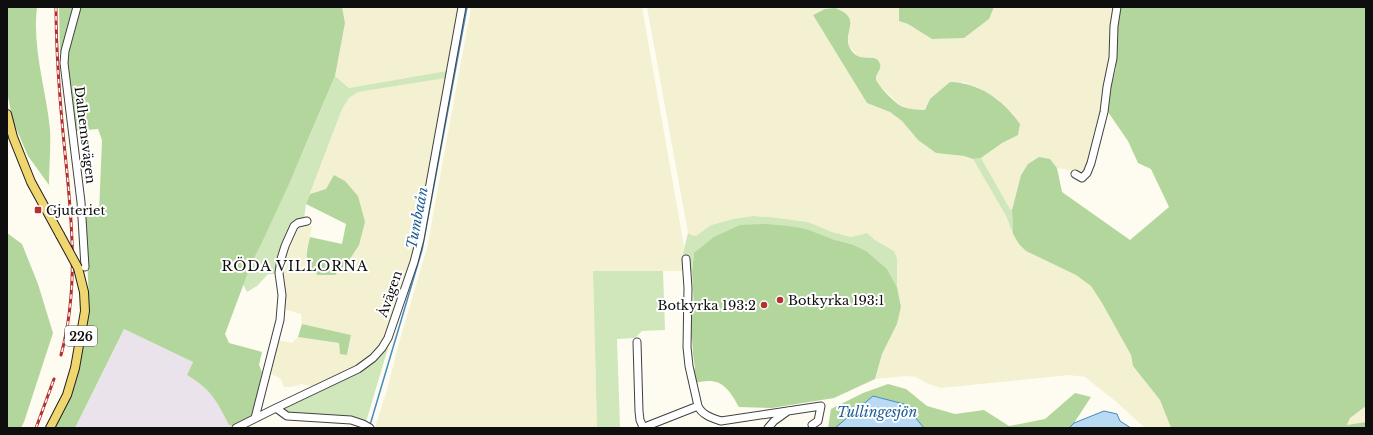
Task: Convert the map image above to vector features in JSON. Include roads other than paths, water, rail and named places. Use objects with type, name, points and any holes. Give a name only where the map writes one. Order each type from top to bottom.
[{"type":"main road","name":"226","points":[[7,114],[13,137],[31,182],[60,235],[81,267],[85,311],[75,368],[69,388],[50,428]]},
{"type":"street","name":"Dalhemsvägen","points":[[77,7],[65,50],[64,63],[81,202],[81,267]]},
{"type":"street","name":"Åvägen","points":[[236,428],[358,369],[373,358],[388,338],[414,262],[420,239],[462,7]]},
{"type":"street","points":[[1075,174],[1082,178],[1091,163],[1104,112],[1113,58],[1114,26],[1117,7]]},
{"type":"street","points":[[255,418],[280,320],[282,295],[279,273],[281,259],[294,226],[298,223],[307,221]]},
{"type":"street","points":[[686,258],[688,288],[687,347],[689,366],[700,410],[708,416],[722,421],[821,406],[818,421],[812,425]]},
{"type":"street","points":[[637,342],[639,411],[643,428],[698,406]]},
{"type":"street","points":[[276,408],[287,416],[351,420],[367,426]]},
{"type":"street","points":[[768,428],[774,421],[788,411]]},
{"type":"water","name":"Tullingesjön","points":[[873,396],[904,404],[924,428],[835,428]]},
{"type":"water","points":[[1104,411],[1117,414],[1120,421],[1131,428],[1069,428],[1074,423]]},
{"type":"waterway","name":"Tumbaån","points":[[370,425],[422,250],[467,7]]},
{"type":"railway","points":[[56,7],[61,116],[72,229],[72,280],[70,305],[67,330],[61,355]]},
{"type":"railway","points":[[36,428],[54,379]]},
{"type":"place","name":"Gjuteriet","points":[[38,210]]},
{"type":"place","name":"Botkyrka 193:1","points":[[780,300]]},
{"type":"place","name":"Botkyrka 193:2","points":[[764,305]]},
{"type":"district","name":"RÖDA VILLORNA","points":[[295,266]]}]
